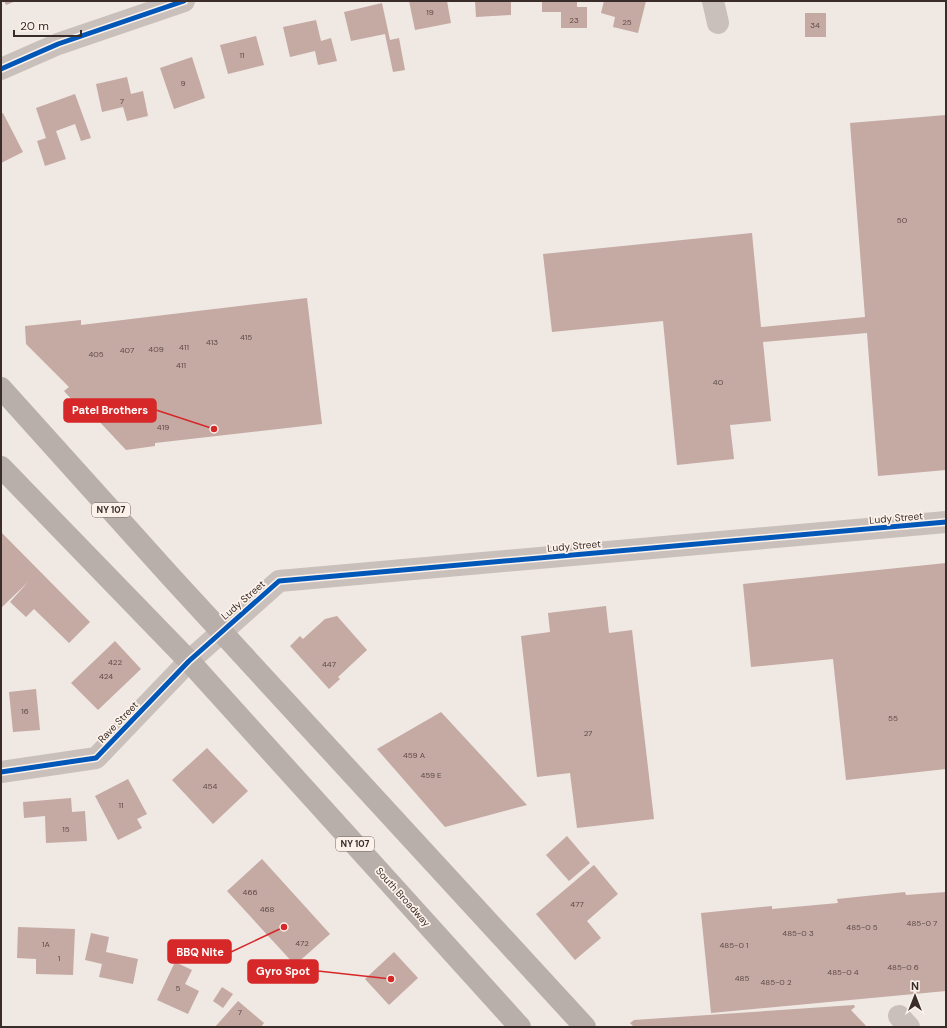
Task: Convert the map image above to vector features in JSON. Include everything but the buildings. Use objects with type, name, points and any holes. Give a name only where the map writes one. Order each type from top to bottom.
[{"type":"main road","name":"NY 107","points":[[1,388],[294,711],[584,1027]]},
{"type":"main road","name":"NY 107","points":[[1,467],[189,661]]},
{"type":"main road","name":"South Broadway","points":[[189,661],[520,1027]]},
{"type":"street","points":[[1,69],[58,44],[184,1]]},
{"type":"street","points":[[713,1],[718,23]]},
{"type":"street","name":"Ludy Street","points":[[222,631],[279,581],[946,522]]},
{"type":"street","name":"Rave Street","points":[[1,772],[96,758],[189,661],[222,631]]},
{"type":"cycle path","points":[[1,69],[58,44],[184,1]]},
{"type":"cycle path","points":[[1,772],[96,758],[189,661],[279,581],[946,522]]},
{"type":"place","name":"Patel Brothers","points":[[214,429]]},
{"type":"place","name":"BBQ Nite","points":[[284,927]]},
{"type":"place","name":"Gyro Spot","points":[[391,979]]}]
